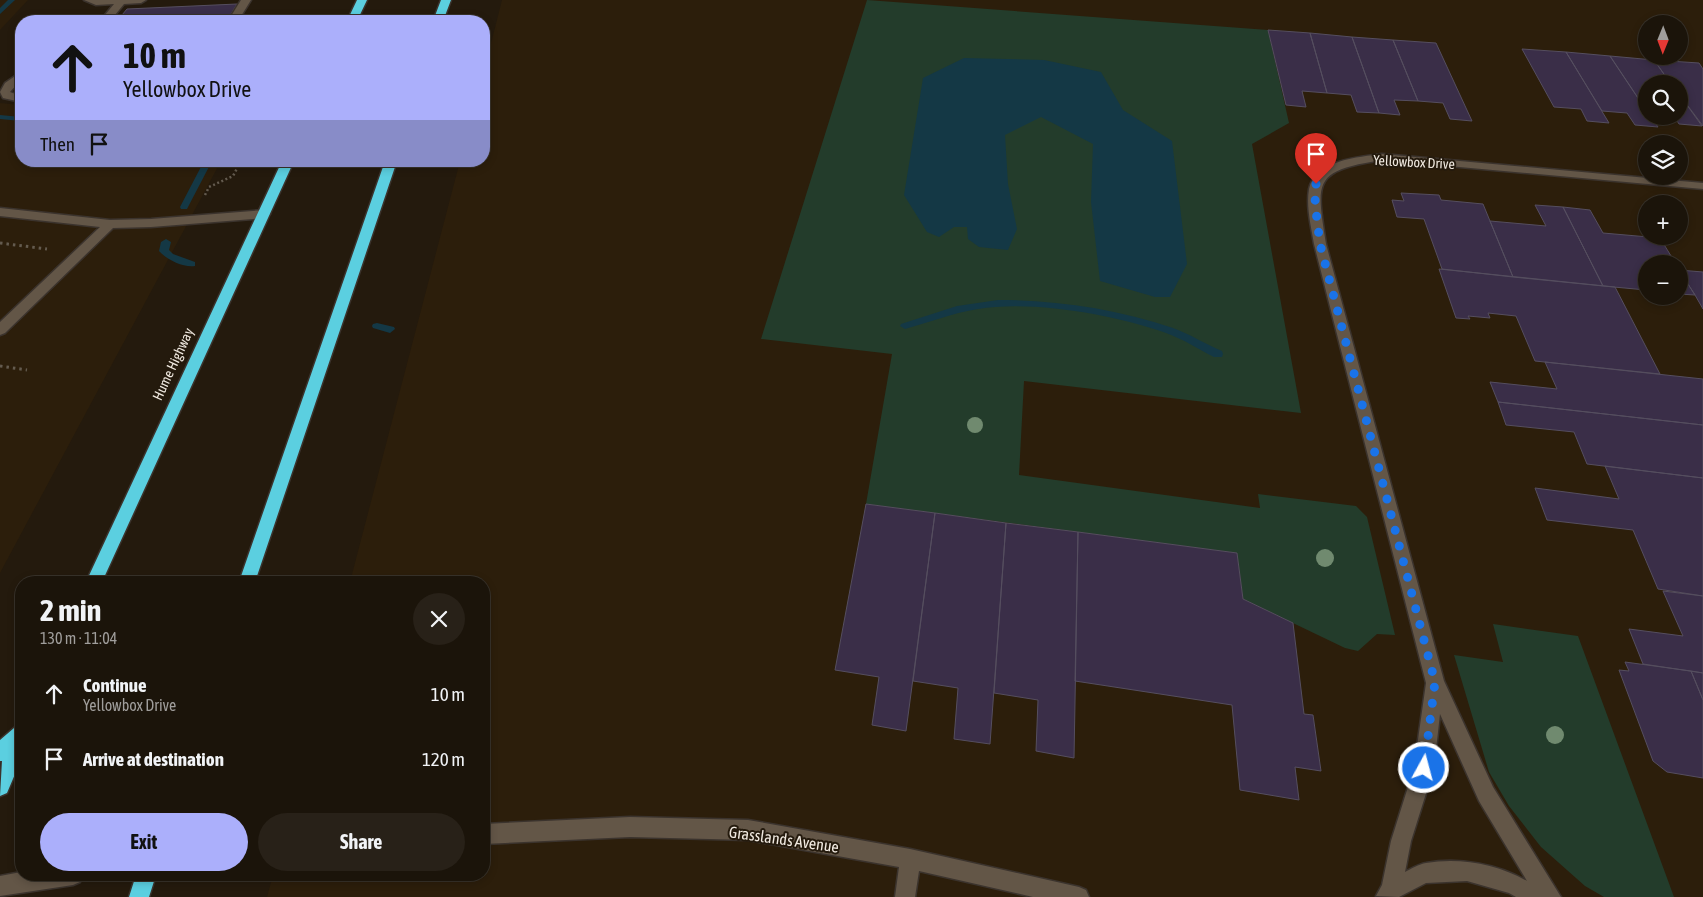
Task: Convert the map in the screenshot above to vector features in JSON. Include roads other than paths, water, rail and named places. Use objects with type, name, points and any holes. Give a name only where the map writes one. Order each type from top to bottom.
[{"type":"highway","points":[[355,15],[362,0]]},
{"type":"highway","points":[[440,15],[446,0]]},
{"type":"highway","name":"Hume Highway","points":[[97,576],[285,167]]},
{"type":"highway","points":[[249,576],[389,167]]},
{"type":"highway","points":[[0,752],[15,739]]},
{"type":"highway","points":[[0,786],[15,753]]},
{"type":"highway","points":[[138,897],[144,881]]},
{"type":"street","points":[[88,0],[96,2],[141,0]]},
{"type":"street","points":[[237,15],[246,0]]},
{"type":"street","points":[[110,15],[121,1]]},
{"type":"street","points":[[15,80],[5,92],[7,96],[15,98]]},
{"type":"street","name":"Yellowbox Drive","points":[[1435,682],[1320,244],[1315,203],[1316,184],[1327,172],[1350,161],[1382,157],[1703,186]]},
{"type":"street","points":[[0,212],[110,224],[151,223],[264,214]]},
{"type":"street","points":[[0,330],[110,224]]},
{"type":"street","points":[[1388,894],[1401,841],[1424,768],[1435,682]]},
{"type":"street","points":[[1435,682],[1486,794],[1551,897]]},
{"type":"street","name":"Grasslands Avenue","points":[[490,834],[630,827],[748,830],[910,860],[1079,897]]},
{"type":"street","points":[[905,897],[910,860]]},
{"type":"street","points":[[1388,894],[1425,873],[1467,872],[1513,884],[1536,897]]},
{"type":"street","points":[[0,886],[33,881]]},
{"type":"water","points":[[964,58],[1044,60],[1101,72],[1123,110],[1172,141],[1187,264],[1170,297],[1155,297],[1100,281],[1091,202],[1093,144],[1041,117],[1005,135],[1008,184],[1017,229],[1008,250],[979,247],[968,239],[967,227],[954,227],[939,237],[927,232],[904,195],[923,78]]},
{"type":"waterway","points":[[0,12],[12,0]]},
{"type":"waterway","points":[[0,117],[15,118]]},
{"type":"waterway","points":[[184,207],[205,167]]},
{"type":"waterway","points":[[166,242],[164,251],[170,256],[192,264]]},
{"type":"waterway","points":[[905,326],[947,312],[979,305],[1039,305],[1096,312],[1152,325],[1176,333],[1218,354]]},
{"type":"waterway","points":[[377,326],[390,329]]}]
